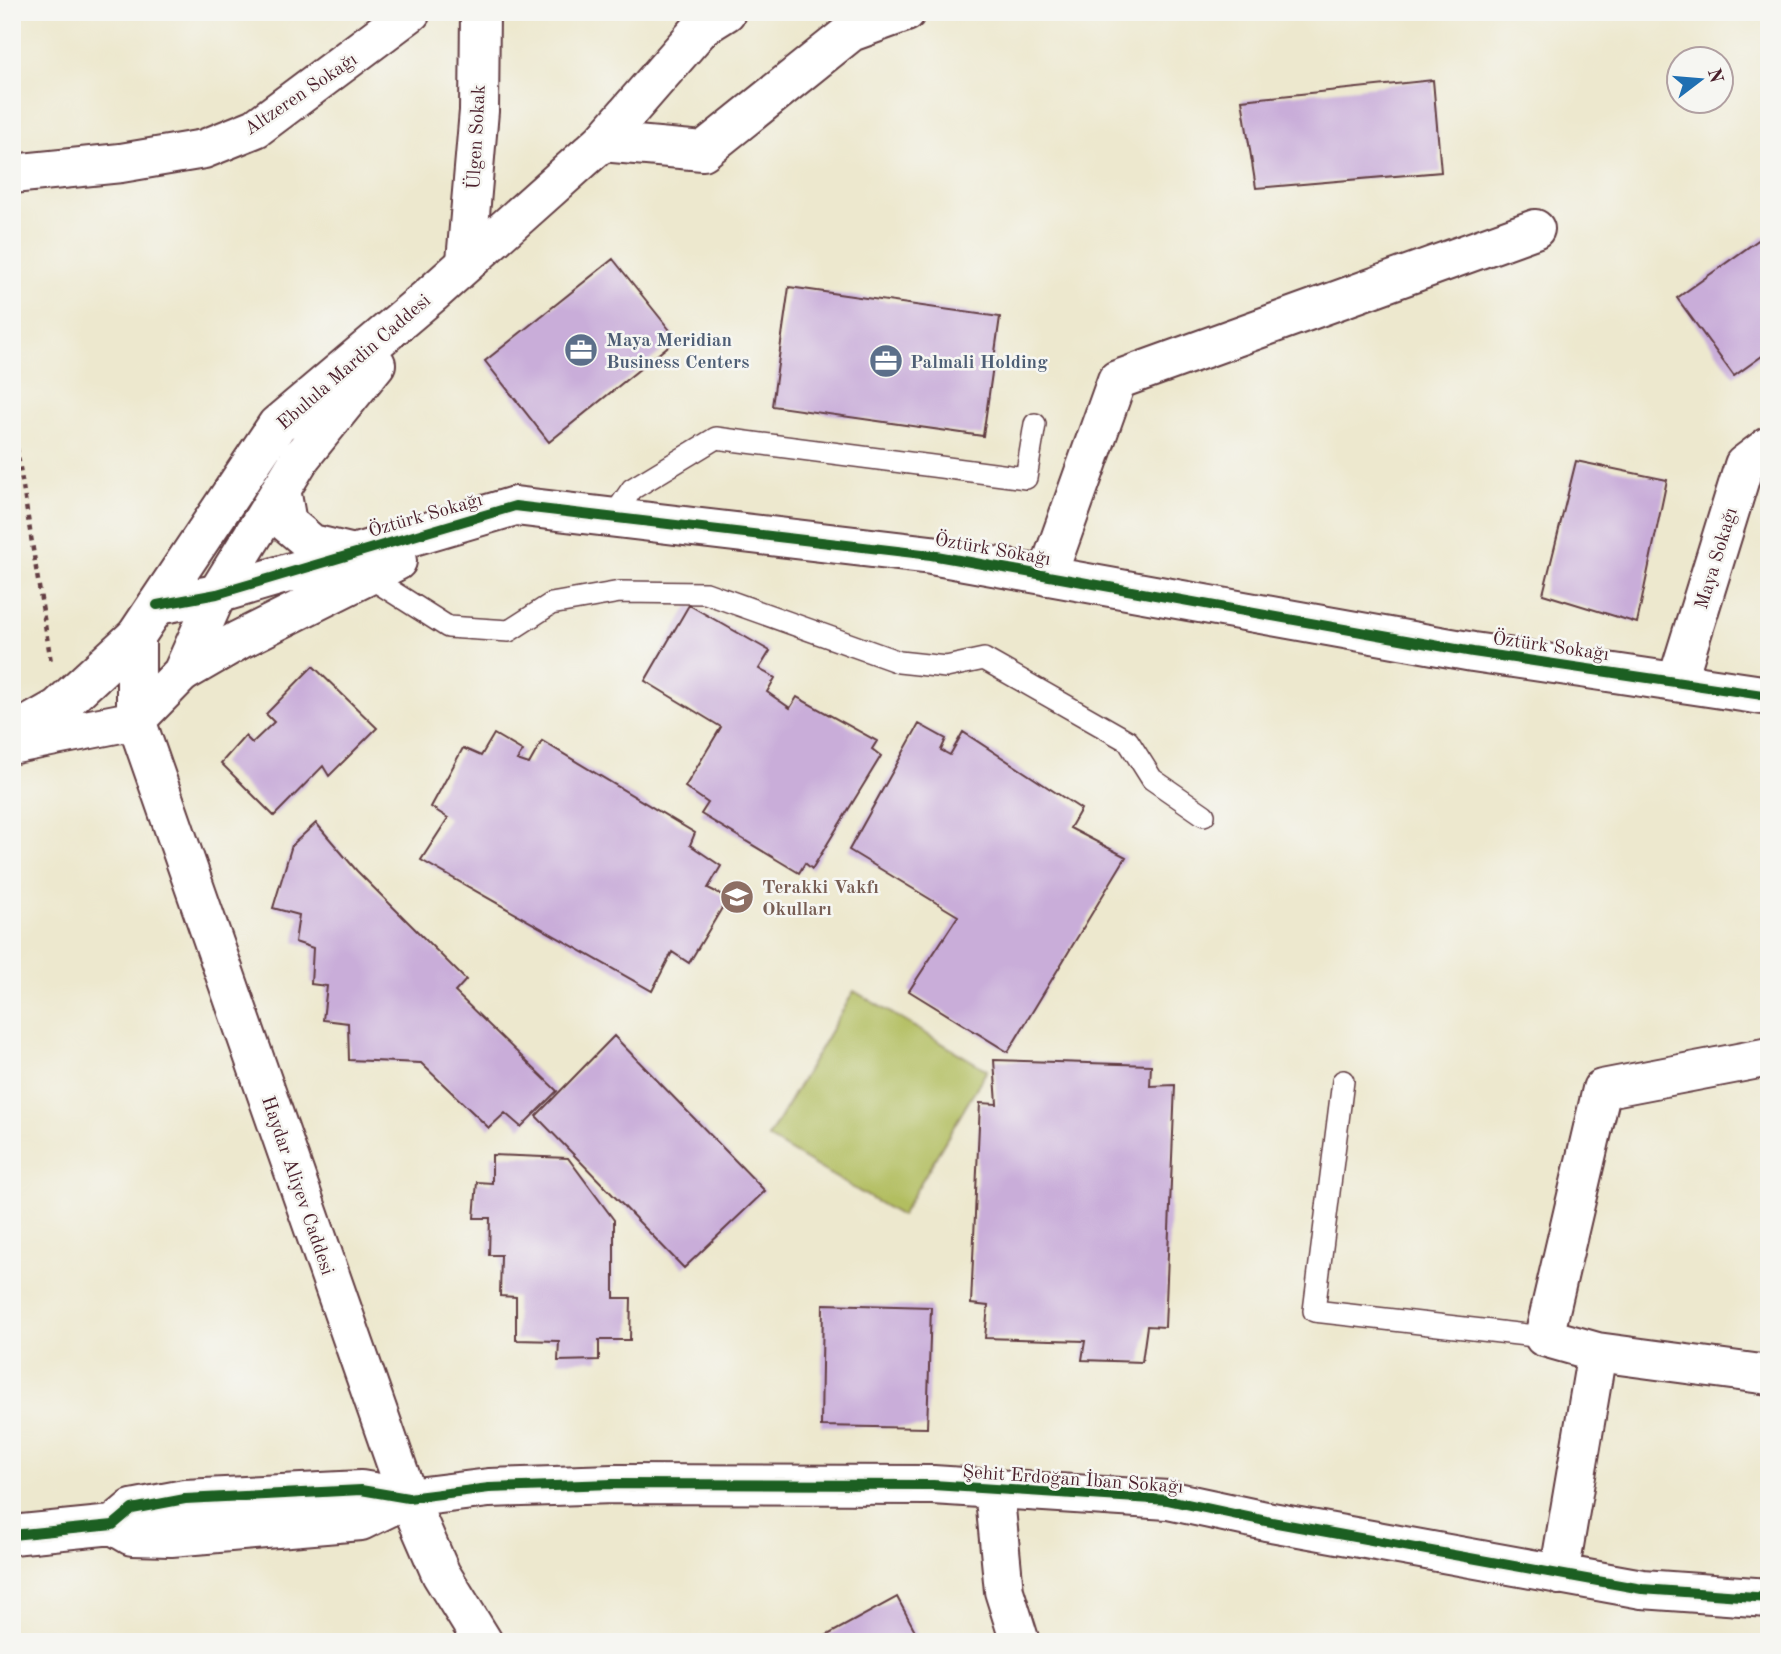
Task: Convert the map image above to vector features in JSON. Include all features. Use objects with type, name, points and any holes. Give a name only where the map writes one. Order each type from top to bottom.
[{"type":"street","name":"Altzeren Sokağı","points":[[12,174],[121,163],[204,149],[256,128],[411,12]]},
{"type":"street","name":"Ülgen Sokak","points":[[466,261],[479,111],[480,12]]},
{"type":"street","name":"Ebulula Mardin Caddesi","points":[[12,734],[58,708],[147,621],[277,425],[432,294],[602,142],[702,27],[726,12]]},
{"type":"street","points":[[602,142],[703,151],[851,32],[906,12]]},
{"type":"street","points":[[1046,576],[1117,380],[1535,229]]},
{"type":"street","points":[[12,745],[136,720],[182,673],[217,594],[301,457],[432,294]]},
{"type":"street","name":"Maya Sokağı","points":[[1677,682],[1744,465],[1769,446]]},
{"type":"street","points":[[281,489],[287,523],[312,544],[360,564]]},
{"type":"street","name":"Öztürk Sokağı","points":[[147,621],[217,594],[360,564],[515,506],[931,555],[1474,652],[1769,696]]},
{"type":"street","name":"Öztürk Sokağı","points":[[182,673],[360,564]]},
{"type":"street","name":"Haydar Aliyev Caddesi","points":[[147,621],[136,720],[408,1498],[441,1574],[483,1642]]},
{"type":"street","points":[[1769,1057],[1602,1089],[1544,1337],[1597,1352],[1769,1374]]},
{"type":"street","points":[[1559,1575],[1597,1352]]},
{"type":"street","name":"Şehit Erdoğan İban Sokağı","points":[[12,1535],[113,1525],[132,1509],[185,1499],[361,1490],[408,1498],[489,1488],[613,1484],[994,1488],[1168,1500],[1266,1521],[1559,1575],[1642,1588],[1769,1598]]},
{"type":"street","points":[[994,1488],[1004,1591],[1020,1642]]},
{"type":"lane","points":[[612,518],[632,489],[716,438],[1026,478],[1035,424]]},
{"type":"lane","points":[[360,564],[448,627],[509,631],[551,604],[620,592],[706,593],[899,662],[946,667],[984,659],[1128,741],[1152,779],[1204,816]]},
{"type":"lane","points":[[1343,1081],[1314,1311],[1544,1337]]},
{"type":"path","points":[[12,418],[58,708]]},
{"type":"green space","points":[[854,991],[987,1070],[901,1216],[768,1138]]},
{"type":"building","points":[[1433,80],[1441,172],[1256,188],[1242,100]]},
{"type":"building","points":[[1764,236],[1769,245],[1769,351],[1734,376],[1677,298]]},
{"type":"building","name":"Maya Meridian Business Centers","points":[[613,259],[677,339],[549,442],[485,361]]},
{"type":"building","name":"Palmali Holding","points":[[789,287],[1000,317],[983,436],[772,406]]},
{"type":"building","points":[[1576,461],[1667,480],[1637,623],[1543,594]]},
{"type":"building","points":[[689,605],[770,651],[759,669],[775,678],[767,692],[790,708],[797,697],[877,741],[872,749],[881,756],[812,869],[805,863],[799,873],[701,814],[708,803],[685,787],[721,727],[645,681]]},
{"type":"building","points":[[313,666],[377,728],[329,776],[323,766],[274,816],[221,763],[245,736],[252,743],[274,722],[266,714]]},
{"type":"building","points":[[919,724],[946,739],[941,750],[950,755],[963,732],[1081,809],[1070,828],[1126,857],[1008,1052],[909,991],[958,916],[849,850]]},
{"type":"building","points":[[494,734],[523,751],[517,760],[529,764],[542,741],[695,833],[690,845],[721,866],[708,888],[728,898],[689,963],[672,952],[652,991],[421,860],[448,818],[431,807],[463,748],[481,756]]},
{"type":"building","points":[[316,823],[357,871],[466,980],[455,992],[557,1091],[521,1127],[505,1113],[489,1128],[421,1063],[349,1060],[348,1023],[323,1020],[327,986],[311,984],[313,948],[295,942],[299,915],[273,908],[292,845]]},
{"type":"building","points":[[614,1036],[765,1191],[684,1268],[536,1116]]},
{"type":"building","points":[[994,1060],[1151,1065],[1150,1086],[1175,1085],[1165,1327],[1147,1326],[1142,1362],[1082,1360],[1085,1341],[985,1338],[988,1306],[971,1304],[980,1103],[997,1104]]},
{"type":"building","points":[[492,1155],[568,1158],[614,1220],[614,1298],[631,1298],[630,1340],[599,1340],[599,1360],[558,1361],[559,1341],[516,1340],[516,1297],[500,1296],[501,1255],[489,1255],[490,1218],[474,1218],[477,1182],[492,1183]]},
{"type":"building","points":[[823,1304],[931,1307],[927,1428],[821,1426]]},
{"type":"building","points":[[897,1597],[921,1642],[824,1642],[822,1638]]},
{"type":"cycle path","points":[[157,605],[217,594],[515,506],[931,555],[1473,652],[1769,696]]},
{"type":"cycle path","points":[[12,1535],[113,1525],[132,1509],[185,1499],[361,1490],[408,1498],[489,1488],[613,1484],[933,1485],[1168,1500],[1266,1521],[1642,1589],[1769,1598]]},
{"type":"place","name":"Maya Meridian Business Centers","points":[[581,350]]},
{"type":"place","name":"Palmali Holding","points":[[886,361]]},
{"type":"place","name":"Terakki Vakfı Okulları","points":[[737,897]]}]
